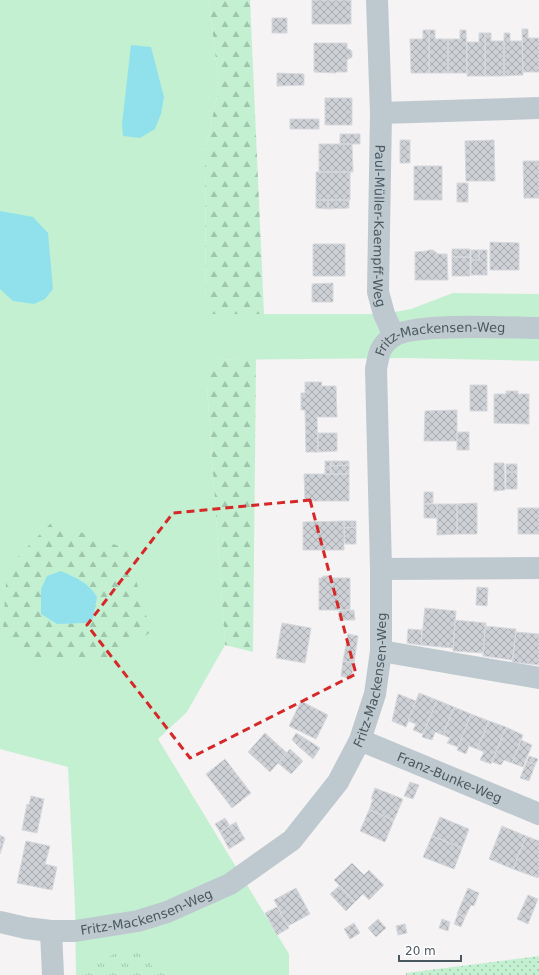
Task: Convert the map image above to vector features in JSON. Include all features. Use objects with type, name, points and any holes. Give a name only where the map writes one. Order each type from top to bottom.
[{"type":"street","name":"Paul-Müller-Kaempff-Weg","points":[[378,0],[381,113],[378,292],[384,314],[394,336]]},
{"type":"street","points":[[381,113],[539,108]]},
{"type":"street","name":"Fritz-Mackensen-Weg","points":[[0,922],[26,928],[51,931],[75,931],[138,920],[167,912],[230,884],[292,840],[338,782],[360,740],[375,694],[381,651],[381,569],[376,369],[380,349],[394,336],[414,330],[444,328],[539,328]]},
{"type":"street","points":[[381,569],[539,568]]},
{"type":"street","points":[[381,651],[539,678]]},
{"type":"street","name":"Franz-Bunke-Weg","points":[[360,740],[539,814]]},
{"type":"street","points":[[51,931],[53,975]]},
{"type":"highlighted area","points":[[310,500],[356,674],[190,758],[87,625],[173,513]]},
{"type":"green space","points":[[0,0],[209,0],[219,87],[205,151],[206,314],[384,314],[411,309],[453,293],[539,294],[539,361],[405,358],[207,360],[207,386],[225,645],[187,712],[158,739],[289,954],[289,975],[76,975],[75,906],[68,767],[0,749]]},
{"type":"green space","points":[[209,0],[250,0],[264,314],[206,314],[205,151],[219,87]]},
{"type":"green space","points":[[256,359],[253,652],[225,645],[207,386],[207,360]]},
{"type":"green space","points":[[52,522],[127,549],[151,632],[107,661],[22,656],[3,629],[7,568]],"holes":[[[79,579],[92,588],[97,597],[93,618],[85,623],[57,624],[41,614],[41,589]]]},
{"type":"green space","points":[[139,953],[150,962],[153,969],[168,975],[82,975],[90,966],[114,954]]},
{"type":"green space","points":[[539,956],[539,975],[406,975],[406,973]]},
{"type":"water","points":[[131,45],[151,47],[164,97],[161,114],[155,129],[140,138],[123,136],[122,124]]},
{"type":"water","points":[[0,211],[33,217],[48,233],[53,289],[45,299],[34,304],[13,301],[0,289]]},
{"type":"water","points":[[61,571],[86,584],[97,597],[93,619],[85,623],[57,624],[41,614],[41,589],[47,576]]},
{"type":"building","points":[[312,0],[351,0],[351,24],[312,24]]},
{"type":"building","points":[[272,18],[287,18],[287,33],[272,33]]},
{"type":"building","points":[[522,29],[528,29],[528,38],[539,38],[539,72],[523,72]]},
{"type":"building","points":[[423,30],[429,30],[429,73],[411,73],[410,39],[423,39]]},
{"type":"building","points":[[429,30],[435,30],[435,39],[448,39],[448,73],[429,73]]},
{"type":"building","points":[[460,30],[466,30],[467,73],[448,73],[448,39],[460,39]]},
{"type":"building","points":[[479,33],[485,33],[485,76],[467,76],[467,42],[479,42]]},
{"type":"building","points":[[485,33],[491,33],[491,41],[504,41],[504,76],[485,76]]},
{"type":"building","points":[[504,33],[510,33],[510,41],[522,41],[523,75],[504,76]]},
{"type":"building","points":[[314,43],[347,43],[347,48],[352,51],[352,57],[347,60],[347,72],[314,72]]},
{"type":"building","points":[[277,73],[304,74],[304,85],[277,86]]},
{"type":"building","points":[[325,98],[352,98],[352,125],[325,125]]},
{"type":"building","points":[[290,119],[319,119],[319,129],[290,129]]},
{"type":"building","points":[[340,134],[360,134],[360,144],[340,144]]},
{"type":"building","points":[[400,140],[410,140],[410,163],[400,163]]},
{"type":"building","points":[[494,140],[495,181],[466,181],[465,141]]},
{"type":"building","points":[[319,144],[352,144],[353,172],[319,172]]},
{"type":"building","points":[[523,161],[539,161],[539,198],[524,198]]},
{"type":"building","points":[[414,166],[442,166],[442,200],[414,200]]},
{"type":"building","points":[[316,172],[350,172],[350,200],[316,200]]},
{"type":"building","points":[[457,183],[468,183],[468,202],[457,202]]},
{"type":"building","points":[[316,200],[328,200],[328,209],[316,208]]},
{"type":"building","points":[[328,200],[349,200],[349,208],[328,209]]},
{"type":"building","points":[[490,242],[519,243],[519,270],[490,270]]},
{"type":"building","points":[[313,244],[345,244],[345,276],[313,276]]},
{"type":"building","points":[[452,249],[470,249],[470,257],[452,257]]},
{"type":"building","points":[[433,250],[438,254],[447,254],[448,280],[415,280],[415,252]]},
{"type":"building","points":[[471,250],[479,250],[479,260],[471,260]]},
{"type":"building","points":[[479,250],[487,250],[487,275],[471,275],[471,260],[479,260]]},
{"type":"building","points":[[452,257],[470,257],[470,276],[452,276]]},
{"type":"building","points":[[333,283],[333,302],[312,302],[312,284]]},
{"type":"building","points":[[305,382],[322,382],[321,386],[336,386],[337,417],[317,417],[318,452],[306,452],[305,410],[301,410],[301,393],[305,393]]},
{"type":"building","points":[[470,385],[487,385],[487,411],[470,411]]},
{"type":"building","points":[[506,391],[518,391],[518,394],[529,394],[529,424],[494,423],[494,394],[506,394]]},
{"type":"building","points":[[457,410],[457,441],[424,441],[425,411]]},
{"type":"building","points":[[457,432],[469,432],[469,450],[457,450]]},
{"type":"building","points":[[318,433],[337,433],[337,451],[318,452]]},
{"type":"building","points":[[325,461],[331,461],[331,474],[325,474]]},
{"type":"building","points":[[331,461],[349,461],[349,465],[330,466]]},
{"type":"building","points":[[494,463],[504,463],[505,490],[494,491]]},
{"type":"building","points":[[506,464],[517,464],[517,472],[506,472]]},
{"type":"building","points":[[349,465],[349,474],[331,474],[330,466]]},
{"type":"building","points":[[506,472],[517,472],[517,489],[506,489]]},
{"type":"building","points":[[304,474],[349,474],[349,501],[305,501]]},
{"type":"building","points":[[424,492],[433,492],[433,503],[424,504]]},
{"type":"building","points":[[477,503],[477,534],[457,534],[457,504]]},
{"type":"building","points":[[424,504],[437,504],[437,518],[424,518]]},
{"type":"building","points":[[437,504],[457,504],[457,534],[437,535]]},
{"type":"building","points":[[518,508],[539,508],[539,534],[518,534]]},
{"type":"building","points":[[344,521],[344,550],[303,550],[303,522]]},
{"type":"building","points":[[344,521],[356,521],[356,527],[344,528]]},
{"type":"building","points":[[356,527],[356,544],[345,544],[344,528]]},
{"type":"building","points":[[323,576],[331,576],[332,578],[350,578],[350,610],[319,610],[319,578],[322,578]]},
{"type":"building","points":[[477,587],[488,588],[487,606],[476,605]]},
{"type":"building","points":[[425,608],[456,611],[453,648],[421,645]]},
{"type":"building","points":[[354,610],[355,620],[339,620],[339,611]]},
{"type":"building","points":[[455,620],[486,623],[483,653],[453,651]]},
{"type":"building","points":[[282,623],[311,628],[305,663],[276,658]]},
{"type":"building","points":[[485,626],[516,629],[513,660],[483,656]]},
{"type":"building","points":[[408,629],[422,630],[421,645],[407,643]]},
{"type":"building","points":[[516,632],[539,634],[539,665],[512,662]]},
{"type":"building","points":[[348,634],[358,636],[354,663],[343,661]]},
{"type":"building","points":[[343,661],[354,663],[351,679],[341,676]]},
{"type":"building","points":[[419,693],[437,700],[423,734],[413,730],[416,724],[408,721]]},
{"type":"building","points":[[398,694],[416,701],[406,727],[392,721]]},
{"type":"building","points":[[437,700],[454,707],[443,735],[435,732],[432,740],[422,737]]},
{"type":"building","points":[[301,701],[328,715],[316,739],[289,726]]},
{"type":"building","points":[[454,707],[471,714],[458,747],[447,743],[450,738],[443,735]]},
{"type":"building","points":[[471,714],[489,721],[477,749],[469,746],[466,754],[457,750]]},
{"type":"building","points":[[489,721],[506,727],[491,764],[480,760],[484,752],[477,749]]},
{"type":"building","points":[[506,727],[523,735],[512,763],[504,760],[501,765],[492,762]]},
{"type":"building","points":[[265,733],[287,753],[270,772],[248,752]]},
{"type":"building","points":[[296,733],[303,737],[298,746],[292,740]]},
{"type":"building","points":[[303,737],[320,748],[313,759],[298,746]]},
{"type":"building","points":[[521,740],[532,745],[523,767],[512,763]]},
{"type":"building","points":[[290,749],[303,761],[291,774],[278,763]]},
{"type":"building","points":[[529,756],[538,759],[535,765],[527,761]]},
{"type":"building","points":[[225,759],[251,793],[232,808],[206,774]]},
{"type":"building","points":[[527,761],[535,765],[529,781],[520,778]]},
{"type":"building","points":[[410,782],[419,785],[413,799],[404,796]]},
{"type":"building","points":[[375,788],[403,799],[394,820],[369,810]]},
{"type":"building","points":[[31,796],[44,799],[37,833],[22,830],[27,804],[29,805]]},
{"type":"building","points":[[369,810],[394,820],[385,842],[360,831]]},
{"type":"building","points":[[440,817],[469,829],[462,848],[432,836]]},
{"type":"building","points":[[225,818],[230,826],[220,832],[215,824]]},
{"type":"building","points":[[236,822],[240,831],[225,841],[220,832]]},
{"type":"building","points":[[502,826],[526,836],[513,869],[489,859]]},
{"type":"building","points":[[240,831],[245,839],[229,849],[225,841]]},
{"type":"building","points":[[0,835],[5,838],[0,854]]},
{"type":"building","points":[[432,836],[462,848],[454,869],[423,857]]},
{"type":"building","points":[[526,836],[539,841],[538,878],[513,869]]},
{"type":"building","points":[[26,841],[50,846],[45,864],[57,867],[52,890],[17,883]]},
{"type":"building","points":[[352,863],[364,875],[369,870],[384,885],[369,900],[363,894],[355,902],[334,880]]},
{"type":"building","points":[[339,886],[355,902],[346,911],[330,894]]},
{"type":"building","points":[[296,888],[310,914],[288,926],[274,900]]},
{"type":"building","points":[[468,888],[479,893],[474,906],[471,905],[465,917],[457,914]]},
{"type":"building","points":[[528,895],[538,899],[528,924],[517,919]]},
{"type":"building","points":[[277,907],[289,928],[277,935],[265,913]]},
{"type":"building","points":[[458,914],[465,917],[461,927],[454,924]]},
{"type":"building","points":[[378,919],[386,928],[376,937],[368,928]]},
{"type":"building","points":[[442,919],[450,922],[448,931],[439,928]]},
{"type":"building","points":[[354,923],[360,933],[350,939],[344,929]]},
{"type":"building","points":[[405,924],[407,933],[398,935],[396,926]]}]
